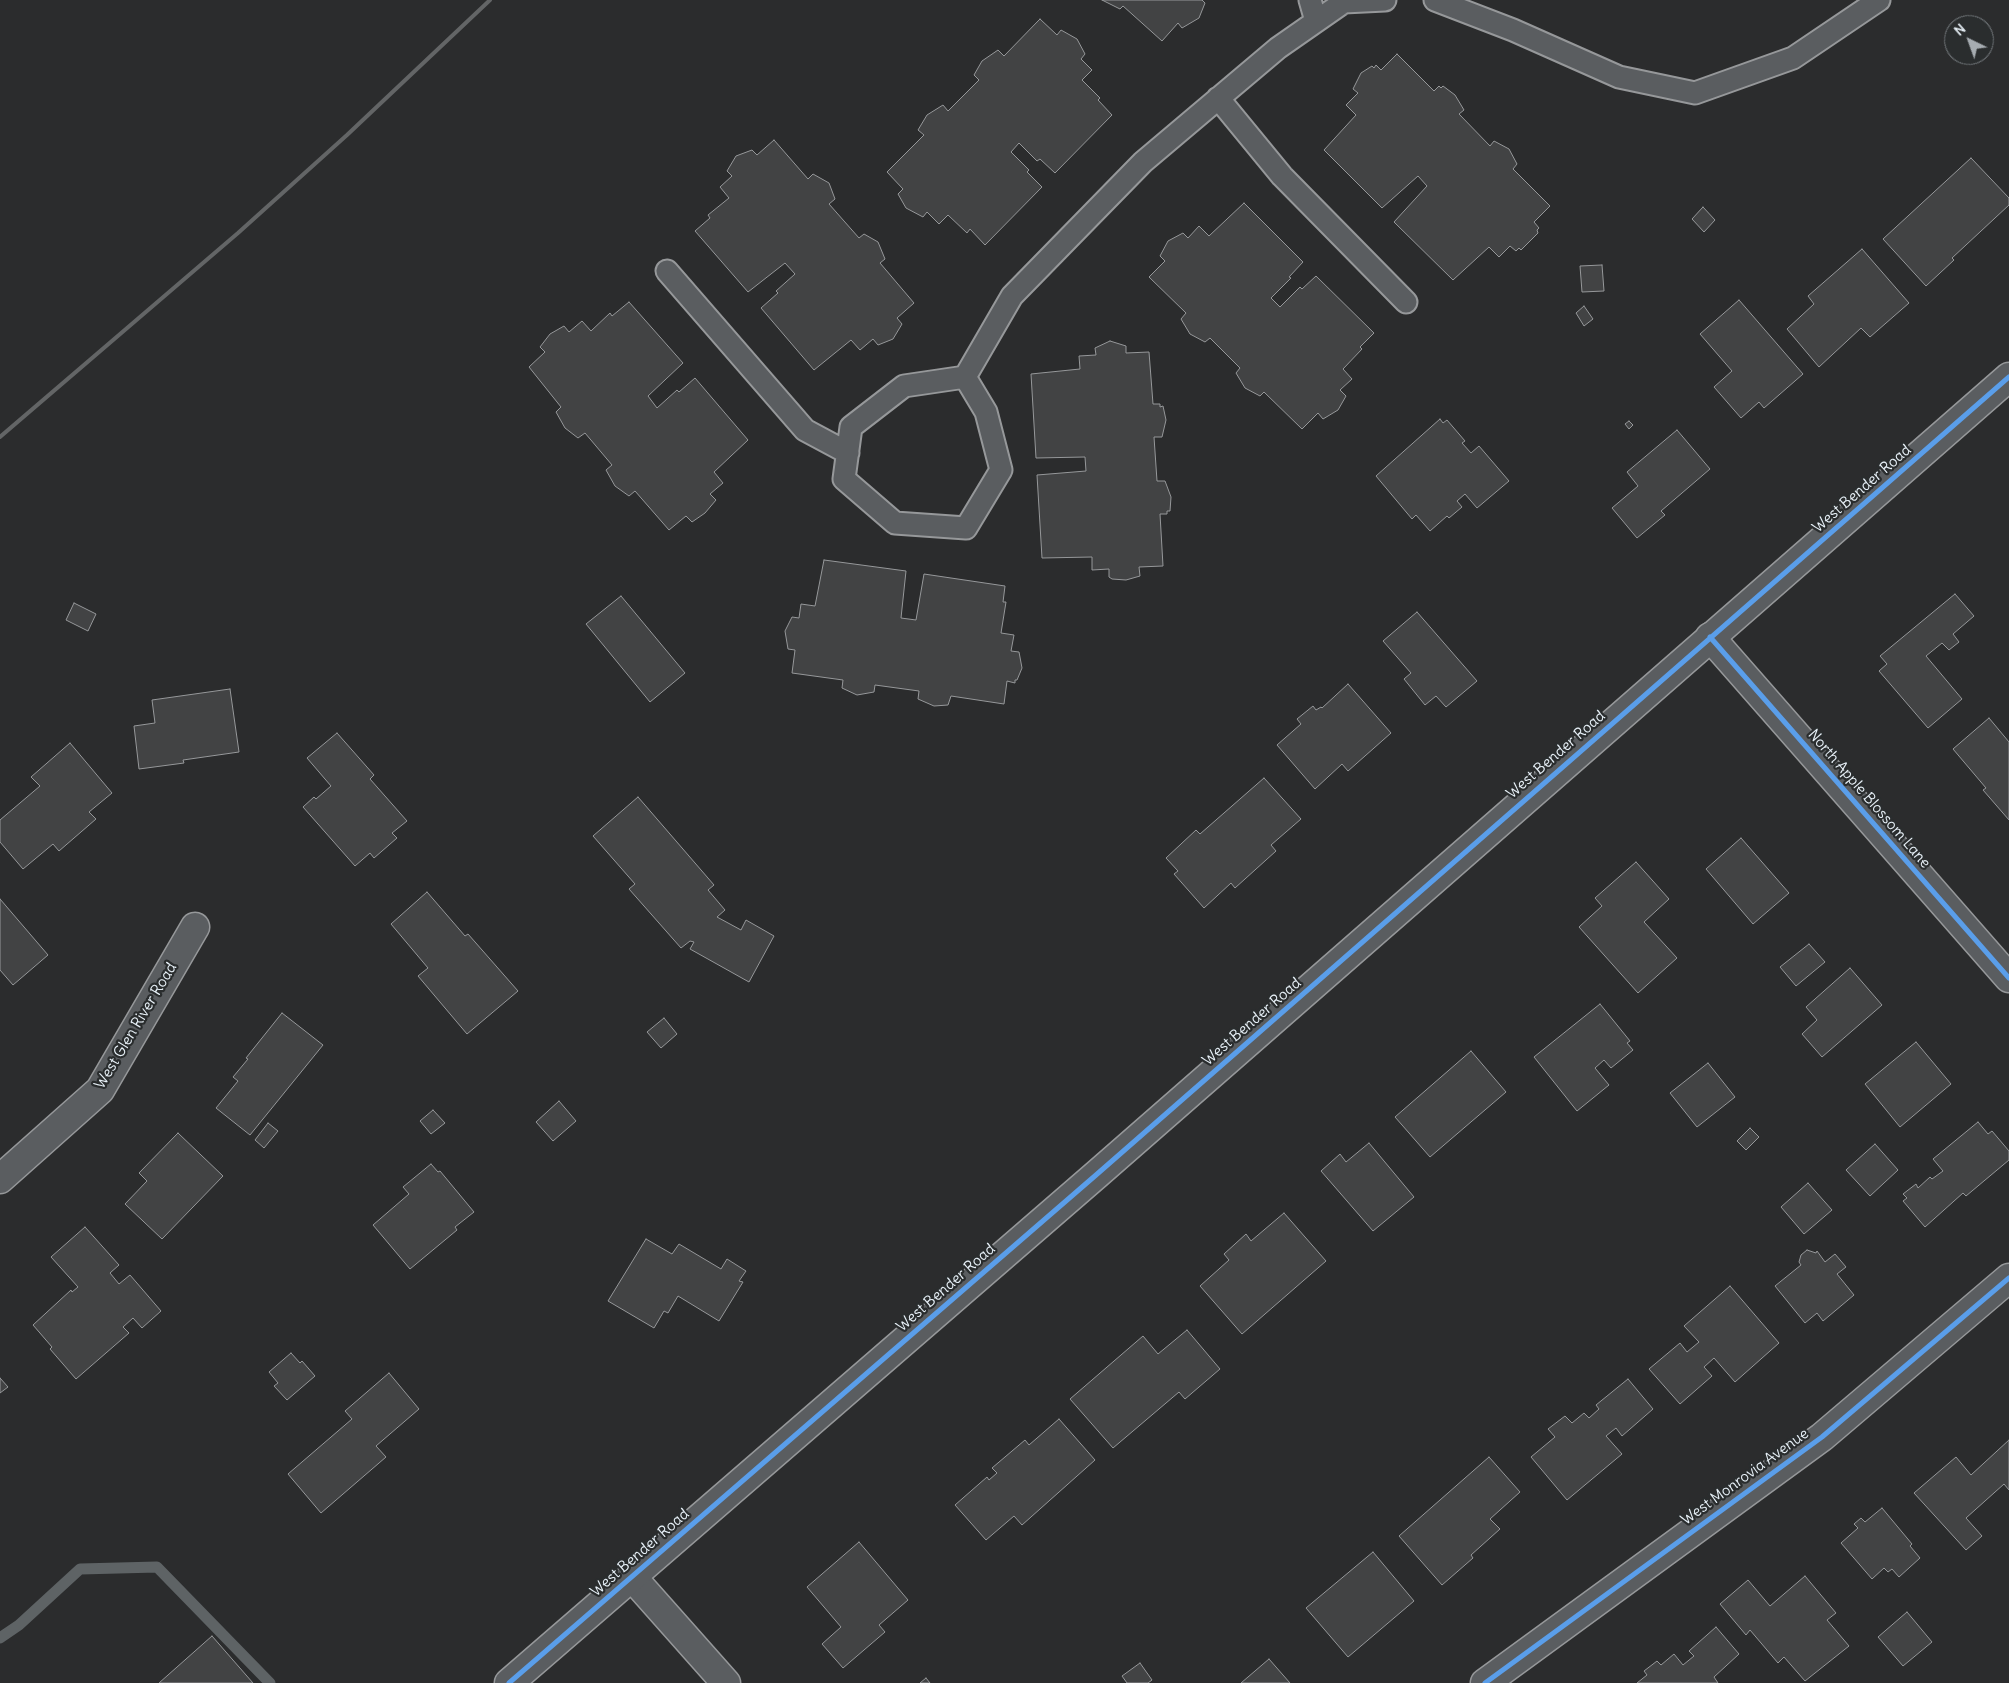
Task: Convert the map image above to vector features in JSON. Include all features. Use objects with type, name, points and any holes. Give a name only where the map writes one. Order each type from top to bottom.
[{"type":"street","name":"West Bender Road","points":[[509,1683],[1096,1175],[2009,377]]},
{"type":"street","name":"North Apple Blossom Lane","points":[[1710,637],[2009,978]]},
{"type":"street","name":"West Glen River Road","points":[[0,1179],[100,1090],[195,926]]},
{"type":"street","name":"West Monrovia Avenue","points":[[1485,1683],[1822,1437],[2009,1278]]},
{"type":"street","points":[[632,1576],[726,1683]]},
{"type":"lane","points":[[1310,0],[1316,21]]},
{"type":"lane","points":[[965,377],[1012,296],[1142,162],[1278,48],[1344,2],[1385,0]]},
{"type":"lane","points":[[1435,0],[1512,30],[1619,77],[1695,93],[1792,58],[1869,3]]},
{"type":"lane","points":[[1218,98],[1282,176],[1406,302]]},
{"type":"lane","points":[[667,271],[805,430],[848,453]]},
{"type":"lane","points":[[965,377],[986,412],[1001,470],[966,528],[895,523],[844,479],[851,427],[904,386],[965,377]]},
{"type":"building","points":[[1102,0],[1202,0],[1205,3],[1199,18],[1182,28],[1178,23],[1162,41],[1123,6],[1120,9]]},
{"type":"building","points":[[1040,19],[1057,35],[1061,30],[1077,39],[1085,54],[1081,59],[1092,70],[1082,80],[1100,98],[1098,100],[1112,115],[1055,173],[1040,159],[1037,161],[1019,143],[1011,152],[1029,170],[1027,172],[1042,187],[985,245],[970,229],[967,233],[948,215],[939,224],[927,212],[923,217],[906,208],[898,194],[903,189],[887,172],[924,135],[918,130],[927,115],[943,105],[948,111],[979,80],[974,75],[982,61],[998,50],[1004,56]]},
{"type":"building","points":[[1397,54],[1434,91],[1439,86],[1441,88],[1443,86],[1455,95],[1464,110],[1459,114],[1490,146],[1494,141],[1509,149],[1517,164],[1513,169],[1550,206],[1534,222],[1539,228],[1537,230],[1538,233],[1521,250],[1519,248],[1516,251],[1510,246],[1499,257],[1489,247],[1453,280],[1394,222],[1427,186],[1418,176],[1382,208],[1324,150],[1356,115],[1346,105],[1358,93],[1353,89],[1361,73],[1372,66],[1374,68],[1376,65],[1381,70]]},
{"type":"building","points":[[774,140],[808,179],[813,174],[829,183],[835,199],[829,204],[859,238],[864,234],[878,242],[885,259],[880,263],[914,303],[897,318],[902,324],[893,339],[878,345],[873,339],[860,350],[851,340],[814,370],[761,308],[795,274],[785,263],[748,292],[695,231],[710,218],[708,215],[729,198],[720,187],[732,176],[727,171],[736,156],[752,150],[757,155]]},
{"type":"building","points":[[1971,158],[2009,198],[2009,205],[1952,258],[1954,260],[1926,286],[1883,239]]},
{"type":"building","points":[[1244,203],[1303,262],[1289,277],[1291,278],[1271,298],[1280,307],[1300,287],[1302,289],[1316,276],[1374,333],[1343,369],[1352,379],[1340,390],[1346,396],[1338,410],[1323,419],[1318,413],[1302,429],[1264,392],[1260,396],[1245,388],[1236,373],[1240,368],[1210,338],[1205,342],[1190,334],[1181,319],[1186,313],[1149,277],[1165,261],[1160,256],[1168,241],[1183,233],[1188,238],[1199,226],[1209,236]]},
{"type":"building","points":[[1703,207],[1715,220],[1704,232],[1692,219]]},
{"type":"building","points":[[1862,249],[1909,303],[1870,337],[1861,328],[1819,367],[1787,329],[1814,304],[1808,296]]},
{"type":"building","points":[[1602,265],[1604,291],[1582,292],[1580,266]]},
{"type":"building","points":[[1739,300],[1803,374],[1764,408],[1759,402],[1741,418],[1714,387],[1732,371],[1700,334]]},
{"type":"building","points":[[629,302],[683,363],[648,396],[657,408],[677,390],[679,392],[695,378],[748,440],[714,472],[723,483],[710,494],[716,500],[705,513],[692,522],[686,516],[669,530],[635,491],[629,496],[615,486],[606,470],[612,465],[585,433],[578,438],[565,428],[556,412],[561,407],[529,367],[545,352],[540,347],[550,334],[564,326],[569,332],[582,321],[591,331],[610,313],[612,316]]},
{"type":"building","points":[[1584,306],[1593,319],[1584,326],[1576,313]]},
{"type":"building","points":[[1110,341],[1126,346],[1126,353],[1149,352],[1153,404],[1160,404],[1160,407],[1163,406],[1166,420],[1162,437],[1154,437],[1157,481],[1165,481],[1171,497],[1170,511],[1167,511],[1167,514],[1160,514],[1163,566],[1139,567],[1140,576],[1126,580],[1112,579],[1109,577],[1109,569],[1092,570],[1092,557],[1042,558],[1037,475],[1086,471],[1085,457],[1036,458],[1031,374],[1080,369],[1079,356],[1096,355],[1095,348]]},
{"type":"building","points":[[1440,419],[1443,423],[1447,420],[1465,441],[1462,443],[1471,453],[1479,446],[1509,481],[1477,508],[1465,494],[1457,501],[1462,507],[1449,518],[1447,516],[1430,531],[1416,515],[1412,519],[1376,476]]},
{"type":"building","points":[[1629,421],[1633,425],[1629,429],[1625,424]]},
{"type":"building","points":[[1677,430],[1710,469],[1661,511],[1665,515],[1637,538],[1612,508],[1638,486],[1627,472]]},
{"type":"building","points":[[824,560],[906,571],[901,618],[916,620],[924,574],[1005,586],[1003,602],[1006,602],[1001,633],[1014,635],[1011,651],[1019,652],[1022,668],[1015,683],[1007,681],[1004,704],[951,696],[948,705],[934,706],[918,699],[919,691],[875,685],[874,692],[857,695],[842,688],[843,680],[792,673],[795,650],[788,649],[785,631],[792,617],[799,618],[801,604],[815,606]]},
{"type":"building","points":[[1955,594],[1974,616],[1953,634],[1959,642],[1949,650],[1942,643],[1926,656],[1962,699],[1928,728],[1879,671],[1887,664],[1880,656]]},
{"type":"building","points":[[621,596],[685,673],[650,702],[586,624]]},
{"type":"building","points":[[74,603],[96,614],[88,631],[66,620]]},
{"type":"building","points":[[1417,612],[1477,681],[1446,707],[1436,696],[1425,705],[1404,679],[1411,673],[1383,641]]},
{"type":"building","points":[[1348,684],[1391,733],[1348,771],[1342,764],[1315,789],[1277,745],[1301,724],[1297,719],[1313,706],[1316,710],[1322,708]]},
{"type":"building","points":[[230,689],[239,752],[183,760],[184,763],[139,769],[134,726],[155,723],[152,700]]},
{"type":"building","points":[[1989,718],[2009,742],[2009,820],[1983,790],[1986,788],[1953,749]]},
{"type":"building","points":[[337,733],[374,775],[370,779],[407,821],[392,833],[397,838],[374,858],[370,853],[355,866],[303,807],[331,786],[307,758]]},
{"type":"building","points":[[70,743],[112,793],[89,812],[96,819],[59,851],[53,844],[23,869],[0,842],[0,820],[40,786],[31,777]]},
{"type":"building","points":[[1264,778],[1301,819],[1271,845],[1276,851],[1235,888],[1231,883],[1204,908],[1174,874],[1178,871],[1166,858],[1196,830],[1200,834]]},
{"type":"building","points":[[638,797],[714,885],[708,890],[725,910],[717,917],[741,930],[746,920],[774,936],[749,982],[690,949],[694,942],[690,941],[681,948],[629,889],[635,884],[593,836]]},
{"type":"building","points":[[1741,838],[1789,893],[1753,924],[1706,869]]},
{"type":"building","points":[[1636,862],[1669,899],[1644,922],[1677,958],[1638,993],[1579,927],[1602,906],[1595,898]]},
{"type":"building","points":[[427,892],[465,936],[468,934],[518,991],[467,1034],[418,976],[428,968],[391,924]]},
{"type":"building","points":[[0,899],[48,955],[13,985],[0,970]]},
{"type":"building","points":[[1809,944],[1825,962],[1796,986],[1780,967]]},
{"type":"building","points":[[1850,968],[1882,1005],[1822,1057],[1802,1034],[1817,1020],[1806,1007]]},
{"type":"building","points":[[1600,1004],[1630,1041],[1627,1043],[1633,1050],[1611,1068],[1604,1060],[1595,1068],[1609,1085],[1577,1111],[1534,1057]]},
{"type":"building","points":[[282,1013],[323,1045],[250,1135],[216,1108],[238,1081],[233,1077],[248,1059],[246,1058]]},
{"type":"building","points":[[664,1018],[677,1034],[661,1048],[647,1032]]},
{"type":"building","points":[[1916,1042],[1951,1084],[1900,1127],[1865,1084]]},
{"type":"building","points":[[1471,1051],[1506,1092],[1430,1157],[1395,1117]]},
{"type":"building","points":[[1708,1063],[1735,1097],[1697,1127],[1670,1093]]},
{"type":"building","points":[[559,1101],[576,1121],[553,1141],[536,1122]]},
{"type":"building","points":[[433,1110],[445,1123],[431,1134],[420,1121]]},
{"type":"building","points":[[1978,1122],[1988,1134],[1992,1131],[2009,1151],[2009,1160],[1966,1196],[1963,1193],[1925,1227],[1903,1201],[1907,1198],[1903,1194],[1916,1184],[1918,1188],[1930,1177],[1932,1179],[1943,1171],[1933,1159]]},
{"type":"building","points":[[268,1123],[278,1131],[264,1148],[255,1140]]},
{"type":"building","points":[[1750,1128],[1759,1137],[1746,1150],[1737,1141]]},
{"type":"building","points":[[178,1133],[223,1176],[162,1239],[125,1204],[147,1181],[139,1173]]},
{"type":"building","points":[[1369,1143],[1414,1197],[1373,1231],[1321,1171],[1340,1154],[1346,1162]]},
{"type":"building","points":[[1875,1144],[1898,1170],[1870,1196],[1846,1170]]},
{"type":"building","points":[[431,1164],[438,1172],[440,1171],[474,1212],[455,1227],[457,1230],[410,1269],[373,1225],[409,1194],[403,1187]]},
{"type":"building","points":[[1808,1183],[1832,1210],[1804,1234],[1781,1207]]},
{"type":"building","points":[[1284,1213],[1326,1261],[1242,1334],[1200,1286],[1229,1260],[1224,1254],[1246,1234],[1251,1241]]},
{"type":"building","points":[[85,1227],[119,1265],[110,1273],[119,1284],[130,1275],[161,1311],[142,1328],[133,1318],[123,1327],[129,1333],[76,1379],[50,1349],[52,1347],[33,1325],[71,1290],[72,1292],[78,1287],[51,1257]]},
{"type":"building","points":[[646,1239],[672,1254],[679,1244],[721,1269],[727,1259],[746,1271],[739,1281],[743,1282],[719,1321],[678,1296],[668,1313],[664,1311],[654,1328],[608,1301]]},
{"type":"building","points":[[1807,1250],[1816,1253],[1817,1251],[1825,1262],[1835,1254],[1846,1267],[1837,1274],[1854,1295],[1823,1321],[1817,1313],[1805,1323],[1775,1286],[1801,1265],[1799,1262],[1801,1255]]},
{"type":"building","points":[[1730,1286],[1779,1343],[1735,1382],[1714,1358],[1704,1367],[1712,1376],[1680,1404],[1649,1369],[1680,1343],[1687,1352],[1699,1342],[1684,1326]]},
{"type":"building","points":[[1187,1330],[1220,1369],[1185,1399],[1179,1392],[1113,1448],[1070,1399],[1143,1336],[1158,1354]]},
{"type":"building","points":[[291,1353],[300,1363],[302,1361],[315,1376],[287,1400],[274,1386],[278,1383],[269,1372]]},
{"type":"building","points":[[389,1373],[419,1409],[376,1446],[386,1457],[321,1513],[288,1474],[352,1419],[345,1411]]},
{"type":"building","points":[[0,1378],[8,1387],[0,1393]]},
{"type":"building","points":[[1628,1379],[1653,1409],[1622,1436],[1616,1428],[1606,1436],[1622,1454],[1567,1500],[1531,1457],[1555,1437],[1548,1429],[1565,1416],[1572,1423],[1584,1413],[1589,1418],[1599,1409],[1596,1405]]},
{"type":"building","points":[[1059,1419],[1095,1460],[1022,1525],[1014,1516],[986,1540],[955,1505],[987,1477],[989,1480],[997,1473],[992,1468],[1025,1440],[1029,1445]]},
{"type":"building","points":[[2009,1440],[2009,1490],[2004,1484],[1966,1518],[1982,1536],[1966,1550],[1914,1493],[1956,1457],[1971,1475]]},
{"type":"building","points":[[1489,1457],[1520,1492],[1490,1519],[1500,1529],[1471,1555],[1473,1558],[1442,1585],[1399,1536]]},
{"type":"building","points":[[1882,1508],[1912,1544],[1910,1546],[1920,1558],[1899,1577],[1892,1569],[1888,1572],[1884,1568],[1872,1579],[1841,1543],[1858,1528],[1854,1524],[1861,1518],[1865,1522]]},
{"type":"building","points":[[859,1542],[908,1600],[879,1625],[885,1632],[843,1668],[822,1644],[841,1627],[807,1587]]},
{"type":"building","points":[[1373,1552],[1414,1601],[1348,1657],[1306,1608]]},
{"type":"building","points":[[1805,1576],[1836,1613],[1827,1620],[1849,1646],[1805,1681],[1784,1657],[1778,1663],[1750,1630],[1746,1635],[1720,1604],[1748,1580],[1770,1606]]},
{"type":"building","points":[[1907,1612],[1932,1642],[1903,1666],[1878,1637]]},
{"type":"building","points":[[1716,1627],[1739,1654],[1714,1677],[1718,1683],[1637,1683],[1647,1675],[1644,1671],[1657,1661],[1661,1665],[1674,1654],[1683,1665],[1694,1656],[1689,1651]]},
{"type":"building","points":[[212,1636],[253,1683],[159,1683]]},
{"type":"building","points":[[1269,1659],[1290,1683],[1241,1683]]},
{"type":"building","points":[[1140,1663],[1152,1680],[1148,1683],[1127,1683],[1122,1676]]},
{"type":"building","points":[[926,1678],[930,1683],[920,1683]]},
{"type":"waterway","points":[[0,1638],[19,1625],[80,1569],[157,1567],[270,1683]]},
{"type":"railway","points":[[0,437],[238,233],[347,135],[490,0]]},
{"type":"cycle path","points":[[509,1683],[1096,1175],[2009,377]]},
{"type":"cycle path","points":[[1710,637],[2009,978]]},
{"type":"cycle path","points":[[1485,1683],[1822,1437],[2009,1278]]}]
